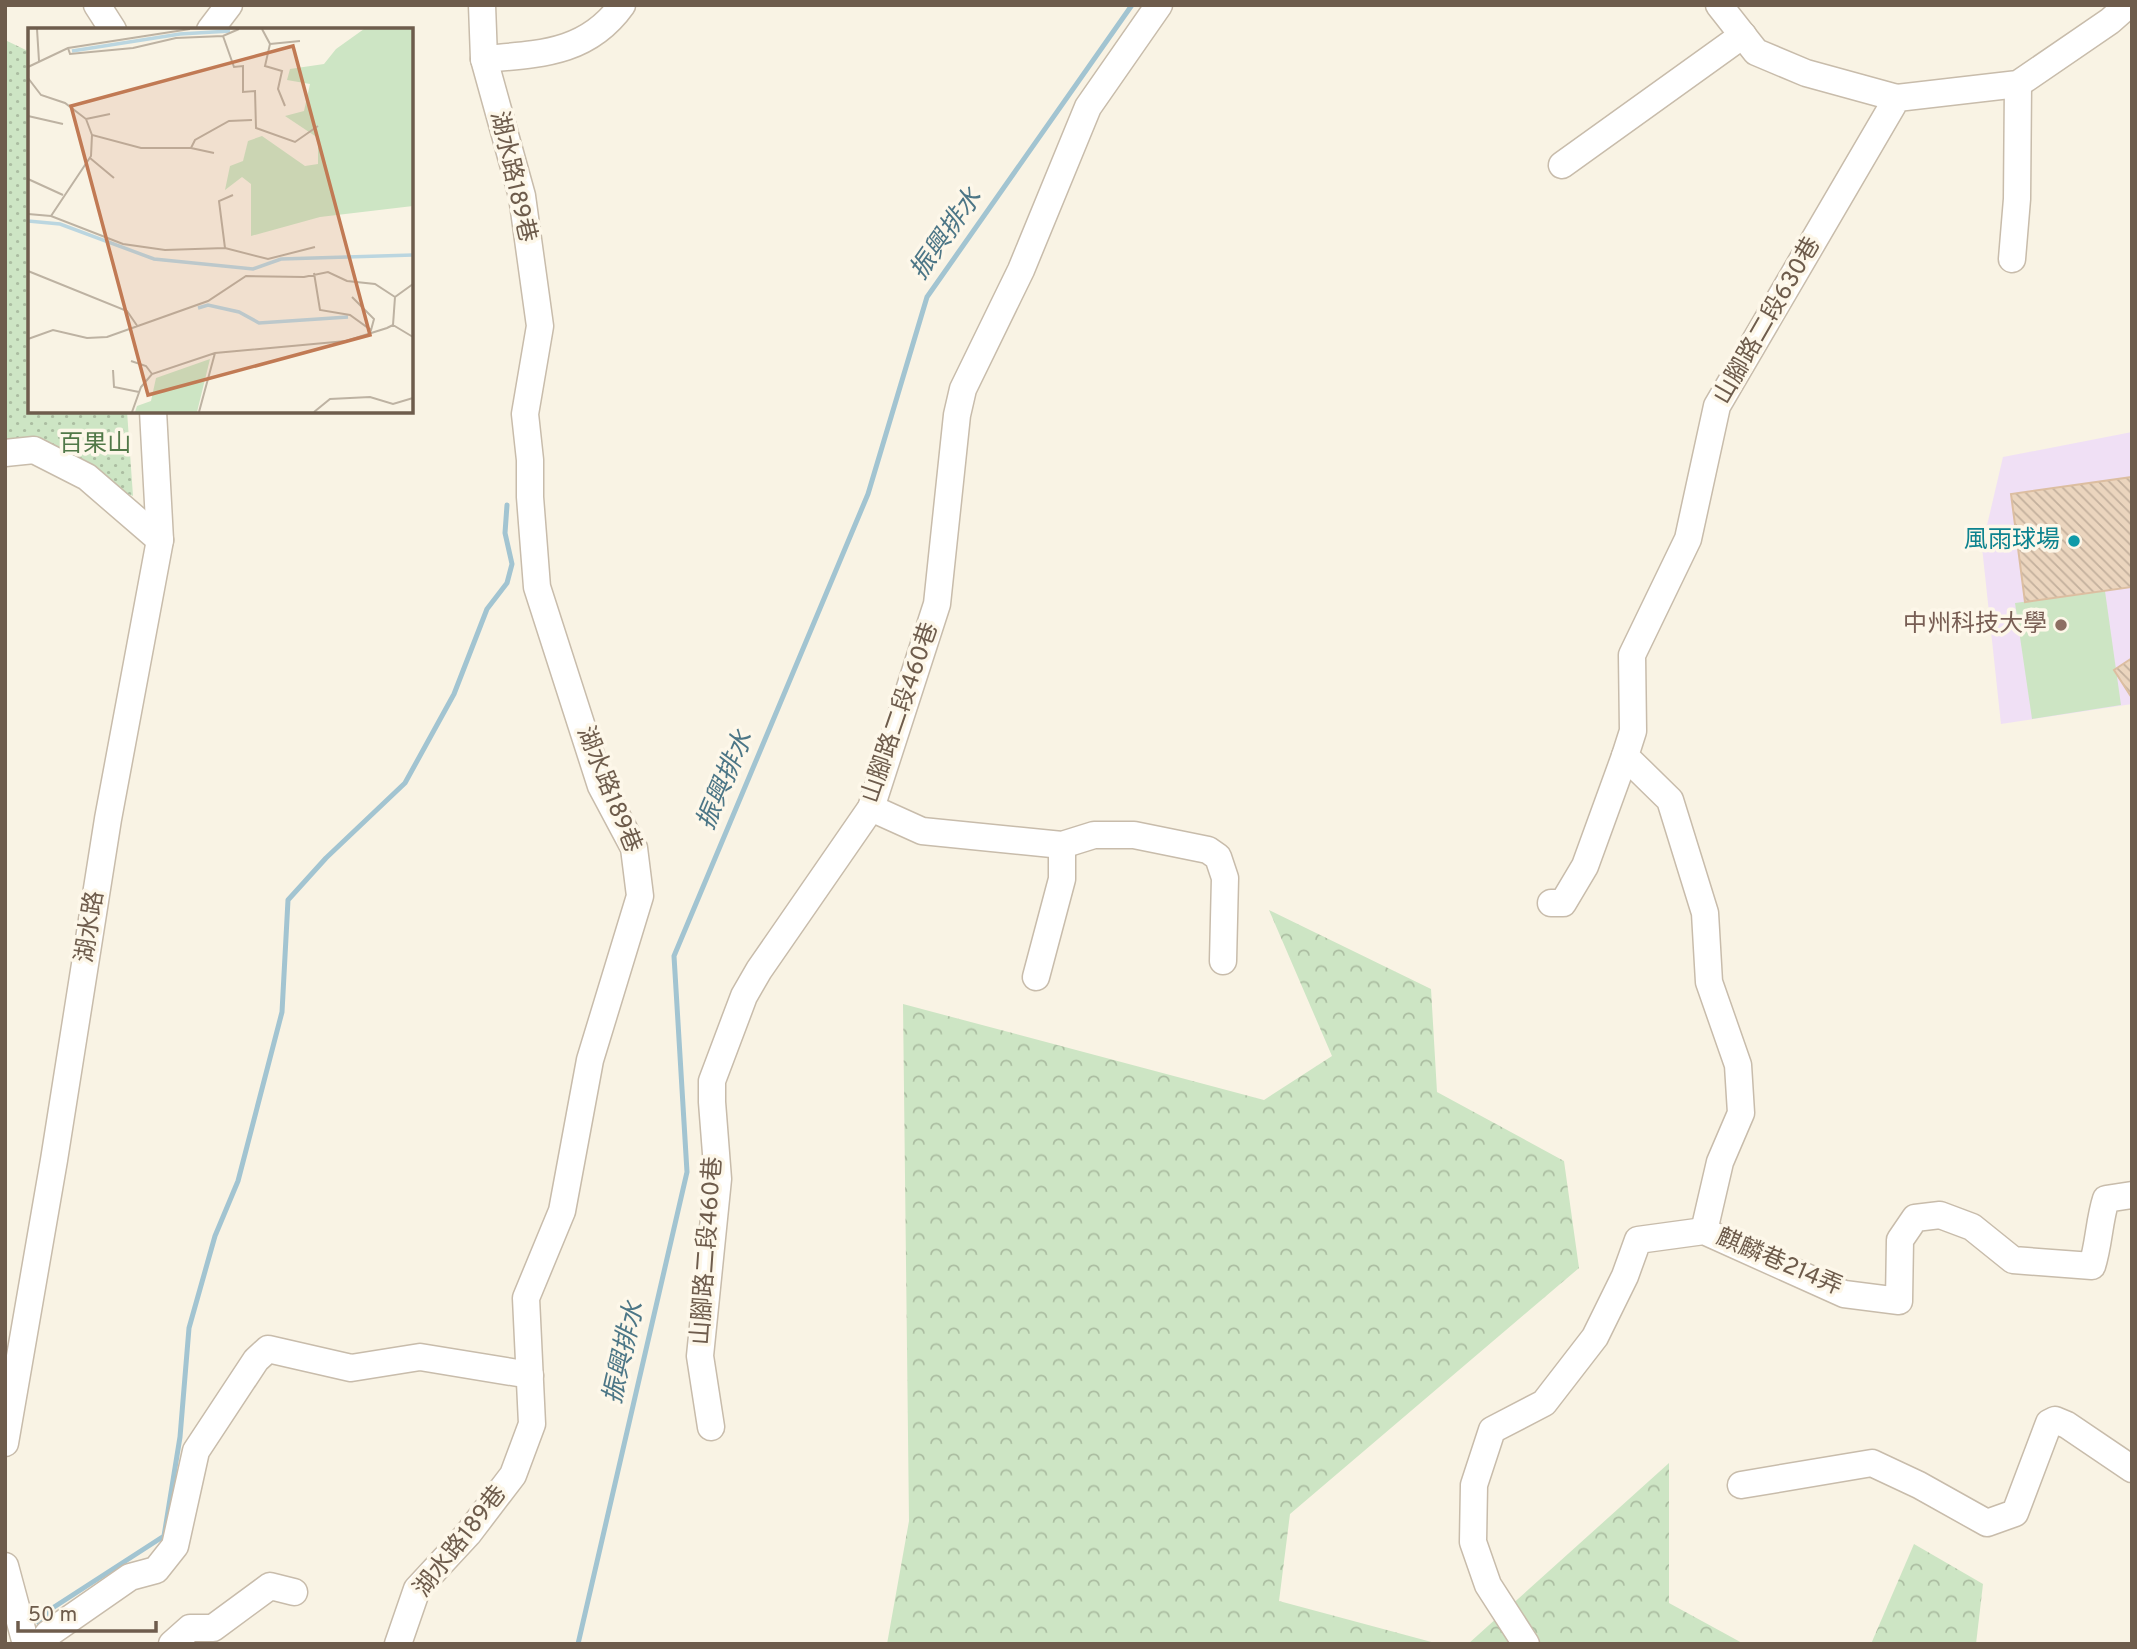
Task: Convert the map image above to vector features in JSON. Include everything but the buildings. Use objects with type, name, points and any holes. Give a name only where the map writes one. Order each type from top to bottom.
[{"type":"street","points":[[97,5],[112,28]]},
{"type":"street","points":[[212,28],[229,5]]},
{"type":"street","name":"湖水路189巷","points":[[398,1644],[417,1589],[468,1534],[513,1475],[532,1424],[526,1298],[562,1211],[590,1060],[640,896],[634,848],[601,786],[537,587],[525,414],[540,326],[522,196],[484,59],[482,5]]},
{"type":"street","points":[[484,59],[536,54],[580,44],[616,14],[622,5]]},
{"type":"street","name":"山腳路二段460巷","points":[[710,1427],[700,1356],[718,1179],[712,1081],[744,996],[754,978],[871,808],[937,604],[957,415],[963,389],[1021,270],[1088,107],[1159,5]]},
{"type":"street","points":[[1719,5],[1756,51],[1806,73],[1897,98],[2018,84],[2110,21],[2128,5]]},
{"type":"street","points":[[1562,164],[1744,35]]},
{"type":"street","points":[[2012,259],[2017,200],[2018,84]]},
{"type":"street","name":"山腳路二段630巷","points":[[1551,903],[1563,903],[1585,866],[1625,756],[1633,731],[1632,655],[1688,539],[1717,406],[1897,98]]},
{"type":"street","name":"湖水路","points":[[5,1443],[54,1160],[107,819],[160,540],[153,413]]},
{"type":"street","points":[[5,453],[34,450],[87,477],[160,540]]},
{"type":"street","points":[[1625,756],[1671,800],[1705,913],[1709,982],[1738,1065],[1741,1114],[1720,1162],[1704,1231]]},
{"type":"street","points":[[871,808],[922,831],[1062,845],[1094,835],[1134,835],[1208,850],[1218,857],[1225,878],[1223,961]]},
{"type":"street","points":[[1036,977],[1062,879],[1062,845]]},
{"type":"street","name":"麒麟巷214弄","points":[[1526,1644],[1488,1585],[1473,1542],[1474,1485],[1493,1430],[1544,1403],[1595,1337],[1625,1276],[1639,1240],[1704,1231],[1844,1294],[1899,1301],[1900,1241],[1915,1218],[1940,1214],[1972,1227],[2013,1260],[2092,1266],[2098,1249],[2100,1217],[2106,1199],[2132,1195]]},
{"type":"street","points":[[41,1644],[48,1634],[130,1577],[156,1570],[169,1554],[175,1546],[197,1451],[256,1360],[268,1349],[351,1368],[420,1357],[530,1375]]},
{"type":"street","points":[[1741,1485],[1872,1463],[1919,1485],[1987,1523],[2015,1513],[2049,1423],[2055,1420],[2067,1424],[2132,1469]]},
{"type":"street","points":[[5,1566],[26,1644]]},
{"type":"street","points":[[172,1644],[190,1628],[213,1628],[270,1586],[294,1592]]},
{"type":"shaded area","name":"中州科技大學","points":[[2132,432],[2132,704],[2001,724],[1982,547],[2003,457]]},
{"type":"green space","name":"百果山","points":[[5,40],[28,51],[28,413],[127,413],[133,496],[87,477],[5,459]]},
{"type":"green space","points":[[2105,591],[2121,705],[2032,719],[2015,603]]},
{"type":"green space","points":[[1269,910],[1431,989],[1437,1092],[1564,1161],[1579,1268],[1290,1514],[1279,1601],[1439,1644],[887,1644],[909,1521],[903,1004],[1264,1100],[1332,1056]]},
{"type":"green space","points":[[1669,1463],[1669,1603],[1744,1644],[1468,1644]]},
{"type":"green space","points":[[1914,1544],[1983,1584],[1976,1644],[1871,1644]]},
{"type":"waterway","name":"振興排水","points":[[578,1644],[687,1172],[674,956],[868,494],[927,297],[1132,5]]},
{"type":"waterway","points":[[43,1629],[39,1623],[51,1609],[164,1536],[180,1437],[189,1328],[215,1236],[238,1181],[282,1012],[288,900],[326,858],[405,783],[454,694],[487,609],[507,583],[512,564],[505,533],[507,505]]},
{"type":"place","name":"風雨球場","points":[[2074,541]]},
{"type":"place","name":"中州科技大學","points":[[2061,625]]}]
